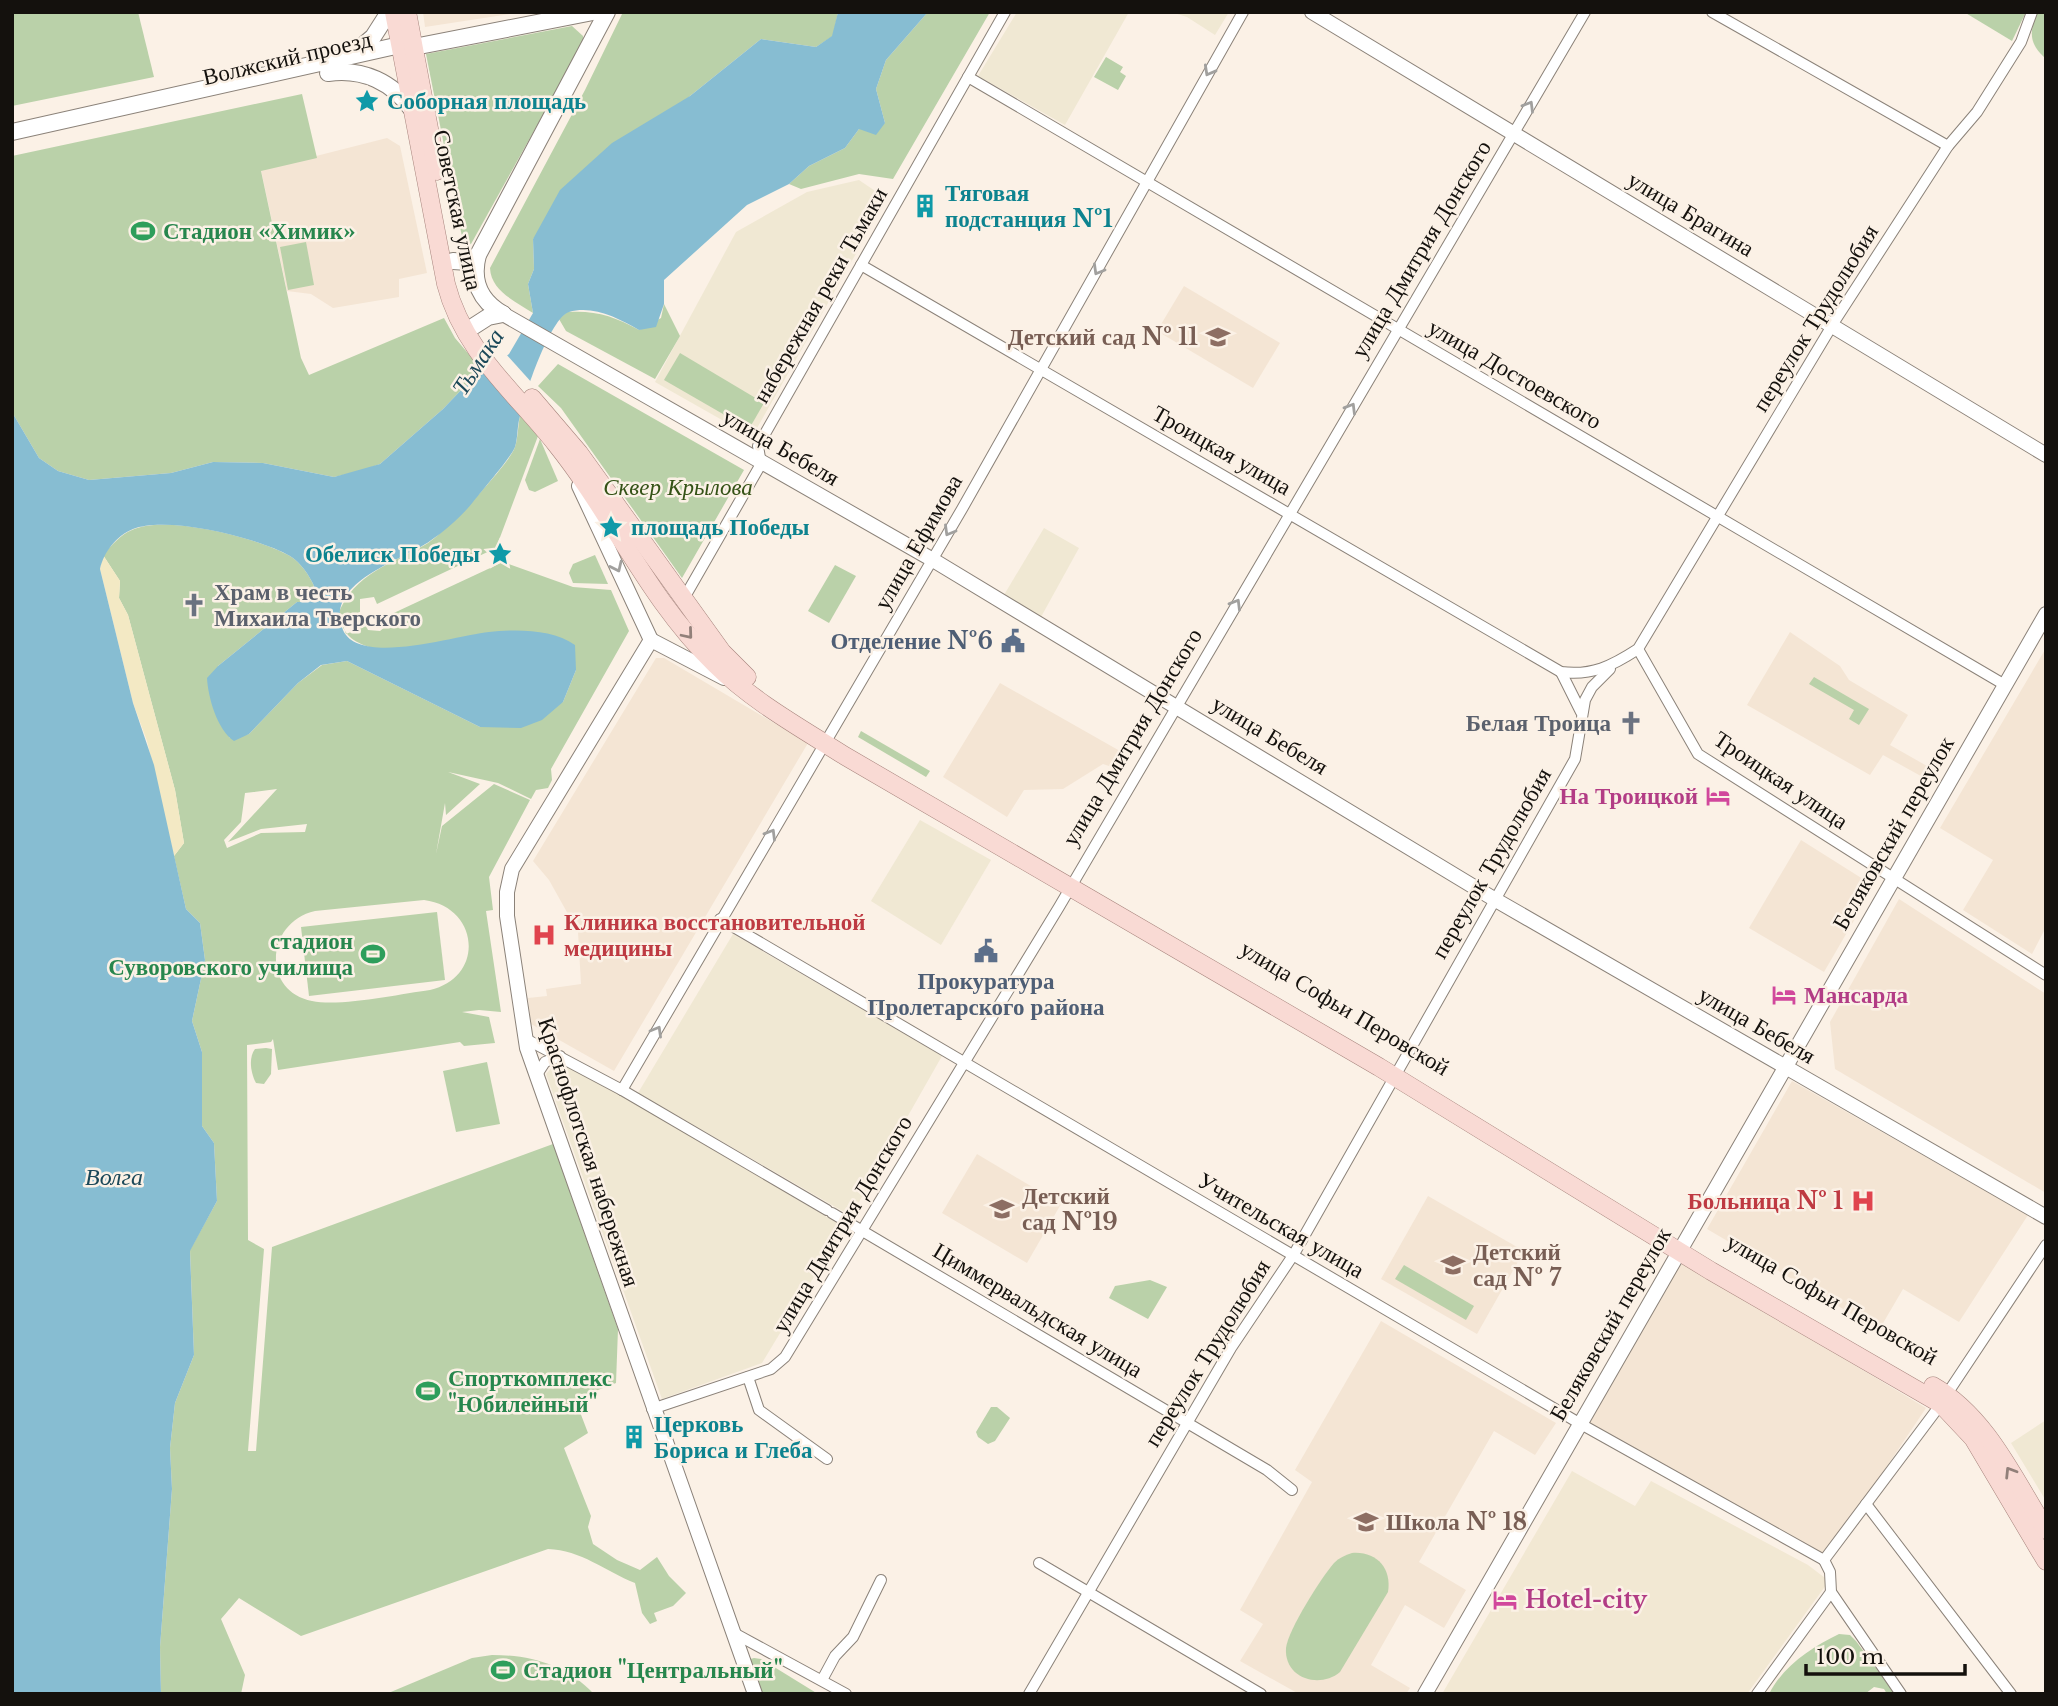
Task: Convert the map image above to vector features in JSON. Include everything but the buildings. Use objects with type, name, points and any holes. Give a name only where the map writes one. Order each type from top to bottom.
[{"type":"main road","name":"Советская улица","points":[[392,12],[405,49],[460,292],[475,335]]},
{"type":"main road","points":[[346,58],[370,40],[392,12]]},
{"type":"main road","name":"Советская улица","points":[[407,12],[405,49],[413,111],[447,289],[475,335],[548,425]]},
{"type":"main road","points":[[405,49],[593,12]]},
{"type":"main road","points":[[453,261],[465,262],[478,256],[593,43],[607,12]]},
{"type":"main road","points":[[572,16],[586,24],[593,43]]},
{"type":"main road","name":"Волжский проезд","points":[[12,132],[346,58],[405,49]]},
{"type":"main road","name":"Волжский проезд","points":[[12,142],[328,73],[405,49]]},
{"type":"main road","points":[[328,73],[352,72],[379,80],[397,92],[413,111]]},
{"type":"main road","name":"улица Бебеля","points":[[478,256],[478,286],[487,303],[503,314]]},
{"type":"main road","points":[[475,335],[488,317],[503,314]]},
{"type":"main road","points":[[548,425],[568,460],[660,598],[722,662]]},
{"type":"main road","points":[[548,425],[683,600],[722,662]]},
{"type":"main road","points":[[660,598],[673,602],[683,600]]},
{"type":"main road","name":"улица Софьи Перовской","points":[[722,662],[827,739]]},
{"type":"main road","name":"улица Софьи Перовской","points":[[722,662],[744,689],[1071,884],[1398,1073],[1681,1246],[1944,1399]]},
{"type":"main road","points":[[1944,1399],[1976,1420],[2046,1530]]},
{"type":"main road","points":[[1944,1399],[1973,1438],[2046,1562]]},
{"type":"street","name":"набережная реки Тьмаки","points":[[683,600],[761,464],[758,446],[1005,12]]},
{"type":"street","name":"улица Ефимова","points":[[622,1090],[933,560],[1243,12]]},
{"type":"street","name":"улица Брагина","points":[[1312,12],[2046,455]]},
{"type":"street","name":"улица Дмитрия Донского","points":[[652,1409],[771,1369],[782,1361],[1071,884],[1585,12]]},
{"type":"street","points":[[1712,12],[1948,146]]},
{"type":"street","name":"переулок Трудолюбия","points":[[1638,649],[1832,326],[1948,146],[1977,112],[2021,42],[2032,12]]},
{"type":"street","name":"улица Достоевского","points":[[968,77],[2005,685]]},
{"type":"street","name":"Троицкая улица","points":[[861,265],[1560,672]]},
{"type":"street","name":"улица Бебеля","points":[[503,314],[933,560],[1494,898],[2046,1217]]},
{"type":"street","points":[[568,460],[651,640],[744,689]]},
{"type":"street","name":"Беляковский переулок","points":[[1425,1694],[1783,1067],[2046,614]]},
{"type":"street","name":"Краснофлотская набережная","points":[[651,640],[512,869],[507,892],[507,916],[524,1038],[536,1076],[755,1694]]},
{"type":"street","points":[[1581,712],[1560,672],[1588,673],[1613,666],[1638,649]]},
{"type":"street","name":"Троицкая улица","points":[[1638,649],[1698,754],[2046,975]]},
{"type":"street","name":"переулок Трудолюбия","points":[[1029,1694],[1231,1348],[1294,1254],[1398,1073],[1575,758],[1579,747],[1581,712],[1588,693],[1613,666]]},
{"type":"street","name":"Учительская улица","points":[[720,919],[1579,1423],[1825,1560]]},
{"type":"street","name":"Циммервальдская улица","points":[[524,1038],[622,1090],[863,1231],[1267,1470],[1292,1490]]},
{"type":"street","points":[[536,1076],[545,1062],[560,1056]]},
{"type":"street","points":[[1901,1694],[1831,1592],[1830,1572],[1825,1560],[1944,1399],[2046,1245]]},
{"type":"street","points":[[748,1377],[760,1410],[827,1459]]},
{"type":"street","points":[[1866,1504],[2011,1694]]},
{"type":"street","points":[[1039,1563],[1261,1694]]},
{"type":"street","points":[[822,1680],[835,1656],[853,1637],[881,1580]]},
{"type":"street","points":[[1757,1694],[1831,1592]]},
{"type":"street","points":[[732,1632],[846,1694]]},
{"type":"shaded area","points":[[423,12],[523,12],[425,27]]},
{"type":"shaded area","points":[[1017,12],[1129,12],[1065,125],[978,76]]},
{"type":"shaded area","points":[[1171,12],[1229,12],[1215,35],[1187,17]]},
{"type":"shaded area","points":[[387,138],[400,146],[427,273],[399,279],[399,297],[333,308],[311,294],[287,291],[261,170]]},
{"type":"shaded area","points":[[859,180],[887,199],[752,437],[655,382],[736,232],[807,192]]},
{"type":"shaded area","name":"Детский сад № 11","points":[[1184,286],[1280,343],[1253,388],[1157,331]]},
{"type":"shaded area","points":[[1044,528],[1079,548],[1041,617],[1004,595]]},
{"type":"shaded area","points":[[1790,632],[1840,666],[1849,680],[1908,715],[1890,745],[1934,770],[1928,780],[1883,755],[1870,775],[1747,705]]},
{"type":"shaded area","points":[[2046,648],[2046,927],[2032,954],[1963,910],[1993,860],[1940,828]]},
{"type":"shaded area","points":[[656,658],[664,658],[808,743],[614,1071],[531,1024],[528,998],[547,996],[546,989],[581,984],[578,932],[549,880],[533,861]]},
{"type":"shaded area","points":[[1000,683],[1127,755],[1118,769],[1103,764],[1063,789],[1024,790],[1007,817],[943,777]]},
{"type":"shaded area","points":[[920,820],[991,860],[941,945],[871,901]]},
{"type":"shaded area","points":[[1801,840],[1874,886],[1824,972],[1749,928]]},
{"type":"shaded area","points":[[1899,899],[2046,994],[2046,1193],[1835,1069],[1830,1022]]},
{"type":"shaded area","points":[[733,934],[942,1056],[851,1216],[638,1093]]},
{"type":"shaded area","points":[[556,1063],[568,1064],[844,1227],[762,1363],[662,1399],[546,1074]]},
{"type":"shaded area","name":"Больница № 1","points":[[1792,1081],[2028,1215],[1959,1322],[1903,1289],[1879,1330],[1707,1229]]},
{"type":"shaded area","name":"Детский сад №19","points":[[977,1154],[1061,1204],[1027,1263],[942,1213]]},
{"type":"shaded area","name":"Детский сад № 7","points":[[1428,1196],[1524,1251],[1477,1334],[1381,1279]]},
{"type":"shaded area","points":[[1675,1257],[1926,1408],[1824,1560],[1579,1423]]},
{"type":"shaded area","name":"Школа № 18","points":[[1381,1321],[1556,1423],[1535,1455],[1494,1431],[1419,1562],[1466,1590],[1444,1628],[1405,1605],[1371,1665],[1410,1688],[1406,1694],[1299,1694],[1240,1661],[1263,1624],[1240,1610],[1312,1482],[1295,1470]]},
{"type":"shaded area","points":[[2046,1420],[2046,1501],[2011,1443]]},
{"type":"shaded area","points":[[1572,1471],[1635,1506],[1651,1481],[1808,1565],[1829,1581],[1747,1694],[1442,1694]]},
{"type":"green space","points":[[12,12],[138,12],[154,77],[12,106]]},
{"type":"green space","points":[[623,12],[838,12],[833,36],[816,47],[761,39],[690,96],[533,239],[534,269],[528,284],[533,313],[499,289],[491,276],[490,268],[585,90]]},
{"type":"green space","points":[[928,12],[990,12],[893,179],[859,174],[801,189],[789,184],[809,166],[845,148],[859,129],[885,123],[876,89],[886,60]]},
{"type":"green space","points":[[1964,12],[2026,12],[2012,41]]},
{"type":"green space","points":[[2037,12],[2046,12],[2046,59],[2036,48],[2032,38]]},
{"type":"green space","points":[[572,26],[583,36],[583,43],[471,244],[467,246],[463,242],[426,54]]},
{"type":"green space","points":[[1106,57],[1123,67],[1120,72],[1126,76],[1118,90],[1094,77]]},
{"type":"green space","name":"Стадион «Химик»","points":[[302,94],[317,158],[261,171],[301,358],[309,375],[444,318],[455,338],[484,372],[380,464],[334,477],[263,463],[213,462],[171,473],[89,480],[58,471],[39,458],[12,412],[12,156]]},
{"type":"green space","points":[[306,242],[314,285],[288,290],[280,247]]},
{"type":"green space","points":[[664,304],[680,336],[655,379],[566,331],[559,319],[567,312],[595,313],[639,330],[661,318]]},
{"type":"green space","points":[[680,353],[764,403],[749,429],[664,380]]},
{"type":"green space","name":"Сквер Крылова","points":[[558,364],[744,470],[682,578],[561,408],[538,386]]},
{"type":"green space","points":[[520,415],[538,436],[496,548],[377,604],[374,597],[360,599],[360,612],[341,620],[345,630],[338,615],[345,601],[364,579],[428,543],[476,498],[515,447]]},
{"type":"green space","points":[[540,439],[558,481],[535,492],[529,490],[525,480]]},
{"type":"green space","points":[[147,526],[188,526],[235,536],[276,549],[294,559],[307,574],[314,586],[305,602],[297,602],[218,666],[214,707],[230,738],[249,734],[298,683],[322,665],[347,661],[480,727],[563,702],[576,670],[372,648],[347,634],[366,626],[368,630],[380,631],[386,626],[383,618],[503,562],[573,587],[611,590],[629,631],[551,769],[552,780],[548,788],[536,790],[531,799],[498,783],[448,772],[480,784],[446,815],[445,803],[436,854],[442,826],[494,784],[530,800],[489,877],[493,910],[486,911],[501,1012],[462,1012],[489,1017],[495,1043],[464,1046],[460,1042],[278,1070],[273,1039],[271,1042],[247,1045],[248,1240],[264,1249],[248,1451],[256,1451],[272,1247],[553,1144],[618,1329],[616,1383],[575,1399],[588,1433],[564,1448],[591,1516],[588,1527],[593,1544],[617,1560],[640,1570],[657,1557],[669,1576],[686,1593],[673,1606],[654,1613],[657,1621],[650,1624],[642,1613],[635,1583],[582,1557],[548,1549],[301,1636],[239,1598],[221,1619],[245,1675],[241,1694],[161,1694],[160,1647],[172,1489],[170,1448],[175,1403],[194,1355],[190,1250],[217,1201],[214,1143],[202,1126],[202,1052],[192,1021],[205,960],[200,923],[186,909],[174,856],[184,843],[175,790],[128,615],[119,598],[120,581],[103,555],[120,537],[132,530]],"holes":[[[277,789],[228,842],[261,829],[307,824],[305,832],[261,833],[227,848],[224,840],[241,822],[245,793]],[[424,900],[443,905],[456,915],[465,928],[469,943],[467,958],[460,972],[448,983],[430,990],[338,1002],[312,1001],[295,995],[284,984],[278,971],[276,956],[279,942],[287,928],[299,918],[315,911]]]},
{"type":"green space","points":[[595,555],[608,584],[573,583],[569,573],[573,564]]},
{"type":"green space","points":[[835,565],[856,576],[829,623],[808,611]]},
{"type":"green space","points":[[1814,677],[1869,709],[1859,725],[1849,719],[1854,710],[1809,684]]},
{"type":"green space","points":[[861,731],[930,771],[926,777],[858,737]]},
{"type":"green space","name":"стадион Суворовского училища","points":[[437,912],[445,980],[309,996],[301,927]]},
{"type":"green space","points":[[255,1049],[272,1049],[271,1074],[264,1084],[256,1083],[252,1071],[252,1057]]},
{"type":"green space","points":[[487,1062],[500,1124],[456,1132],[443,1071]]},
{"type":"green space","points":[[1404,1265],[1474,1306],[1466,1320],[1395,1279]]},
{"type":"green space","points":[[1150,1280],[1167,1287],[1148,1319],[1109,1298],[1115,1286]]},
{"type":"green space","points":[[991,1407],[997,1407],[1010,1418],[995,1441],[988,1444],[978,1437],[976,1432]]},
{"type":"green space","points":[[1352,1553],[1368,1555],[1380,1563],[1389,1583],[1388,1592],[1340,1672],[1323,1680],[1305,1678],[1297,1674],[1287,1659],[1288,1640],[1306,1604],[1328,1570],[1338,1560]]},
{"type":"green space","points":[[1839,1634],[1850,1635],[1856,1641],[1895,1694],[1887,1694],[1884,1689],[1874,1687],[1865,1694],[1769,1694],[1782,1675],[1799,1658]]},
{"type":"green space","name":"Стадион \"Центральный\"","points":[[492,1655],[520,1657],[547,1664],[572,1676],[594,1694],[386,1694],[472,1658]]},
{"type":"green space","points":[[750,1659],[761,1659],[818,1694],[763,1694]]},
{"type":"sand","points":[[103,555],[120,581],[119,598],[128,615],[175,790],[184,843],[174,856],[147,741],[133,703],[100,569]]},
{"type":"water","name":"Волга","points":[[838,12],[928,12],[886,60],[876,89],[885,123],[876,135],[859,129],[845,148],[809,166],[789,184],[747,205],[664,280],[664,304],[656,327],[639,330],[614,317],[587,310],[569,312],[562,317],[546,342],[532,376],[522,406],[515,447],[503,466],[459,518],[430,541],[368,575],[354,586],[344,599],[340,613],[343,630],[353,641],[368,646],[410,646],[489,632],[511,631],[545,633],[575,645],[576,670],[563,702],[542,720],[521,728],[480,727],[347,661],[321,665],[298,683],[249,734],[234,741],[214,713],[207,678],[297,602],[305,602],[314,586],[307,574],[290,556],[257,542],[213,530],[168,525],[148,525],[127,532],[116,540],[104,557],[100,569],[133,703],[154,765],[186,909],[200,923],[205,960],[192,1021],[202,1052],[202,1126],[214,1143],[217,1201],[190,1251],[194,1355],[175,1403],[170,1448],[172,1489],[160,1647],[161,1694],[12,1694],[12,412],[39,458],[58,471],[89,480],[171,473],[213,462],[263,463],[334,477],[380,464],[464,387],[509,354],[533,313],[528,284],[534,269],[533,239],[560,190],[612,143],[690,96],[761,39],[816,47],[832,36]]},
{"type":"pier","points":[[505,353],[533,384],[523,416],[482,370]]},
{"type":"place","name":"Соборная площадь","points":[[367,101]]},
{"type":"place","name":"Тяговая подстанция №1","points":[[925,206]]},
{"type":"place","name":"Стадион «Химик»","points":[[143,231]]},
{"type":"place","name":"Детский сад № 11","points":[[1218,337]]},
{"type":"place","name":"площадь Победы","points":[[611,527]]},
{"type":"place","name":"Обелиск Победы","points":[[500,554]]},
{"type":"place","name":"Храм в честь Михаила Тверского","points":[[194,605]]},
{"type":"place","name":"Отделение №6","points":[[1013,641]]},
{"type":"place","name":"Белая Троица","points":[[1631,723]]},
{"type":"place","name":"На Троицкой","points":[[1718,796]]},
{"type":"place","name":"Клиника восстановительной медицины","points":[[544,935]]},
{"type":"place","name":"Прокуратура Пролетарского района","points":[[986,951]]},
{"type":"place","name":"стадион Суворовского училища","points":[[373,954]]},
{"type":"place","name":"Мансарда","points":[[1784,995]]},
{"type":"place","name":"Больница № 1","points":[[1863,1201]]},
{"type":"place","name":"Детский сад №19","points":[[1002,1209]]},
{"type":"place","name":"Детский сад № 7","points":[[1453,1265]]},
{"type":"place","name":"Спорткомплекс \"Юбилейный\"","points":[[428,1391]]},
{"type":"place","name":"Церковь Бориса и Глеба","points":[[634,1437]]},
{"type":"place","name":"Школа № 18","points":[[1366,1522]]},
{"type":"place","name":"Hotel-city","points":[[1505,1600]]},
{"type":"place","name":"Стадион \"Центральный\"","points":[[503,1670]]},
{"type":"water label","name":"Тьмака","points":[[478,362]]}]
